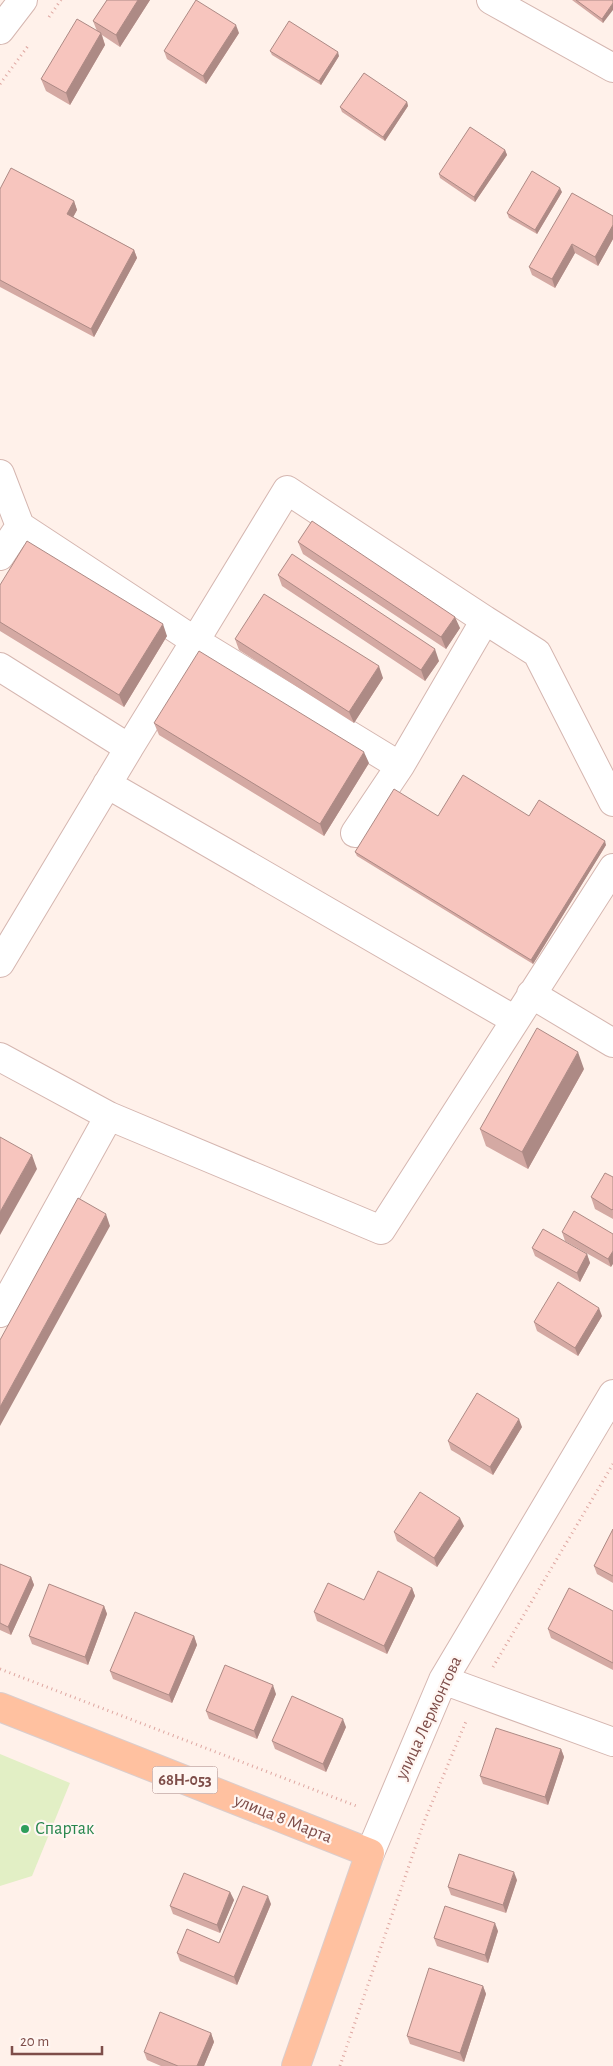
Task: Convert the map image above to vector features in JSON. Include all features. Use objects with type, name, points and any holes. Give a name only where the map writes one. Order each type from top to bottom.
[{"type":"main road","name":"улица 8 Марта","points":[[0,1707],[370,1853]]},
{"type":"main road","name":"улица Лермонтова","points":[[296,2066],[370,1853]]},
{"type":"street","points":[[0,30],[23,0]]},
{"type":"street","points":[[491,0],[613,68]]},
{"type":"street","points":[[0,474],[20,526],[196,641],[400,766]]},
{"type":"street","points":[[0,963],[287,490],[537,653],[613,802]]},
{"type":"street","points":[[0,556],[20,526]]},
{"type":"street","points":[[355,833],[400,766],[485,620]]},
{"type":"street","points":[[0,668],[129,748]]},
{"type":"street","points":[[107,784],[515,1020]]},
{"type":"street","points":[[0,1058],[109,1116],[381,1230],[613,868]]},
{"type":"street","points":[[531,994],[613,1044]]},
{"type":"street","points":[[0,1313],[109,1116]]},
{"type":"street","name":"улица Лермонтова","points":[[370,1853],[443,1680],[613,1394]]},
{"type":"street","points":[[443,1680],[613,1742]]},
{"type":"path","points":[[340,2066],[424,1822],[478,1692],[613,1464]]},
{"type":"path","points":[[0,1669],[385,1817]]},
{"type":"green space","name":"Спартак","points":[[0,1754],[70,1783],[32,1876],[0,1886]]},
{"type":"building","points":[[107,0],[138,0],[116,35],[93,21]]},
{"type":"building","points":[[196,0],[236,25],[203,76],[164,51]]},
{"type":"building","points":[[576,0],[613,0],[613,3],[602,19]]},
{"type":"building","points":[[77,19],[101,33],[66,93],[41,79]]},
{"type":"building","points":[[289,21],[338,52],[319,81],[270,51]]},
{"type":"building","points":[[364,73],[407,102],[383,137],[340,107]]},
{"type":"building","points":[[470,127],[505,150],[474,197],[439,174]]},
{"type":"building","points":[[11,168],[74,201],[67,214],[134,250],[91,329],[0,280],[0,189]]},
{"type":"building","points":[[532,171],[560,188],[535,230],[507,213]]},
{"type":"building","points":[[572,193],[613,216],[613,225],[595,257],[572,244],[552,279],[529,267]]},
{"type":"building","points":[[312,521],[455,617],[441,637],[298,542]]},
{"type":"building","points":[[27,541],[163,624],[119,695],[0,622],[0,585]]},
{"type":"building","points":[[292,554],[435,649],[421,670],[278,575]]},
{"type":"building","points":[[264,594],[379,666],[349,712],[235,639]]},
{"type":"building","points":[[199,651],[364,752],[320,824],[154,723]]},
{"type":"building","points":[[463,775],[529,816],[539,800],[605,841],[531,960],[355,852],[394,789],[438,816]]},
{"type":"building","points":[[537,1028],[578,1052],[522,1152],[480,1129]]},
{"type":"building","points":[[0,1137],[32,1155],[0,1212]]},
{"type":"building","points":[[605,1173],[613,1177],[612,1210],[591,1197]]},
{"type":"building","points":[[78,1198],[106,1214],[0,1407],[0,1340]]},
{"type":"building","points":[[574,1211],[613,1234],[613,1251],[608,1259],[562,1232]]},
{"type":"building","points":[[543,1229],[587,1254],[577,1273],[532,1248]]},
{"type":"building","points":[[558,1282],[599,1308],[575,1348],[534,1322]]},
{"type":"building","points":[[477,1393],[519,1419],[490,1467],[448,1441]]},
{"type":"building","points":[[420,1492],[460,1518],[434,1558],[394,1532]]},
{"type":"building","points":[[613,1529],[613,1576],[594,1566]]},
{"type":"building","points":[[0,1564],[31,1577],[8,1627],[0,1623]]},
{"type":"building","points":[[378,1571],[412,1588],[384,1646],[314,1612],[328,1583],[364,1600]]},
{"type":"building","points":[[49,1584],[104,1606],[85,1657],[29,1636]]},
{"type":"building","points":[[569,1588],[613,1611],[613,1663],[548,1629]]},
{"type":"building","points":[[135,1612],[194,1636],[169,1695],[110,1671]]},
{"type":"building","points":[[225,1665],[273,1685],[254,1731],[206,1711]]},
{"type":"building","points":[[292,1696],[343,1719],[323,1764],[272,1741]]},
{"type":"building","points":[[496,1728],[561,1749],[545,1797],[480,1776]]},
{"type":"building","points":[[459,1854],[514,1872],[503,1905],[448,1887]]},
{"type":"building","points":[[184,1873],[230,1892],[217,1925],[170,1906]]},
{"type":"building","points":[[243,1886],[268,1896],[234,1977],[177,1953],[187,1929],[219,1943]]},
{"type":"building","points":[[445,1906],[495,1923],[485,1955],[434,1938]]},
{"type":"building","points":[[429,1968],[483,1986],[460,2053],[407,2036]]},
{"type":"building","points":[[160,2012],[211,2033],[197,2066],[178,2066],[144,2052]]},
{"type":"place","name":"Спартак","points":[[25,1829]]}]
